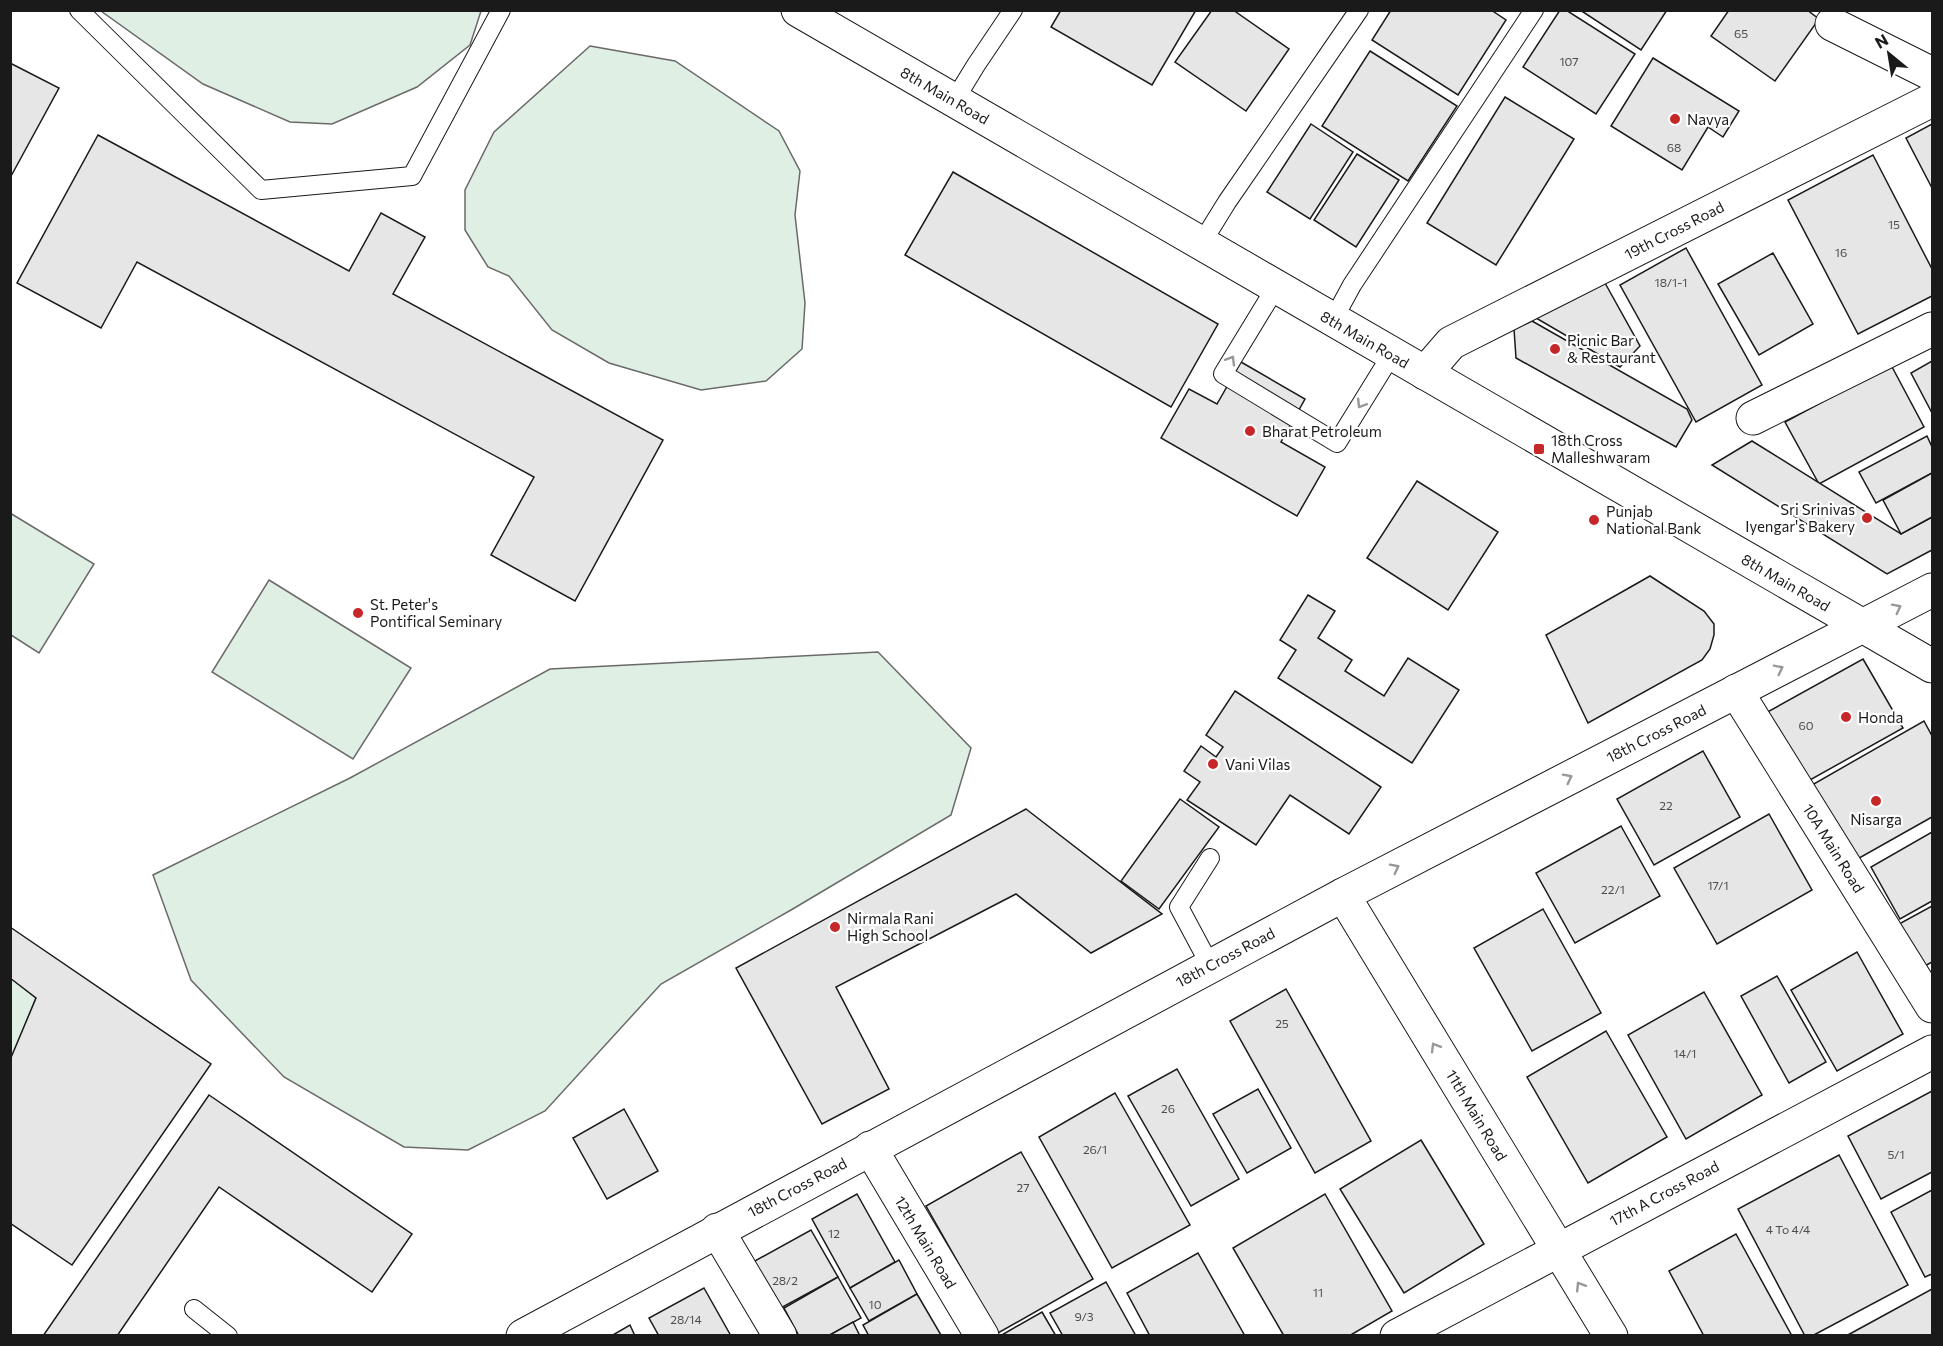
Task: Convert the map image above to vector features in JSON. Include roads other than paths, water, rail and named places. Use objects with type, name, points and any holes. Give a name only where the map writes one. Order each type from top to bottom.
[{"type":"street","name":"8th Main Road","points":[[798,10],[1932,666]]},
{"type":"street","points":[[1832,24],[1932,74]]},
{"type":"street","name":"19th Cross Road","points":[[1425,373],[1451,343],[1932,100]]},
{"type":"street","points":[[1753,418],[1932,329]]},
{"type":"street","name":"18th Cross Road","points":[[535,1333],[717,1230],[1210,965],[1932,590]]},
{"type":"street","name":"10A Main Road","points":[[1736,691],[1932,1006]]},
{"type":"street","name":"11th Main Road","points":[[1343,895],[1611,1335]]},
{"type":"street","name":"17th A Cross Road","points":[[1397,1335],[1932,1052]]},
{"type":"street","name":"12th Main Road","points":[[870,1148],[982,1335]]},
{"type":"street","points":[[717,1230],[780,1335]]},
{"type":"lane","points":[[79,10],[261,190],[412,176],[501,10]]},
{"type":"lane","points":[[1201,244],[1227,202],[1359,10]]},
{"type":"lane","points":[[1333,320],[1352,285],[1534,10]]},
{"type":"lane","points":[[954,101],[1011,11]]},
{"type":"lane","points":[[1275,287],[1223,374],[1337,443],[1392,354]]},
{"type":"lane","points":[[1210,858],[1179,907],[1210,965]]},
{"type":"lane","points":[[194,1309],[228,1335]]},
{"type":"place","name":"Navya","points":[[1675,119]]},
{"type":"place","name":"Picnic Bar & Restaurant","points":[[1555,349]]},
{"type":"place","name":"Bharat Petroleum","points":[[1250,431]]},
{"type":"place","name":"18th Cross Malleshwaram","points":[[1539,449]]},
{"type":"place","name":"Sri Srinivas Iyengar's Bakery","points":[[1867,518]]},
{"type":"place","name":"Punjab National Bank","points":[[1594,520]]},
{"type":"place","name":"St. Peter's Pontifical Seminary","points":[[358,613]]},
{"type":"place","name":"Honda","points":[[1846,717]]},
{"type":"place","name":"Vani Vilas","points":[[1213,764]]},
{"type":"place","name":"Nisarga","points":[[1876,801]]},
{"type":"place","name":"Nirmala Rani High School","points":[[835,927]]}]
